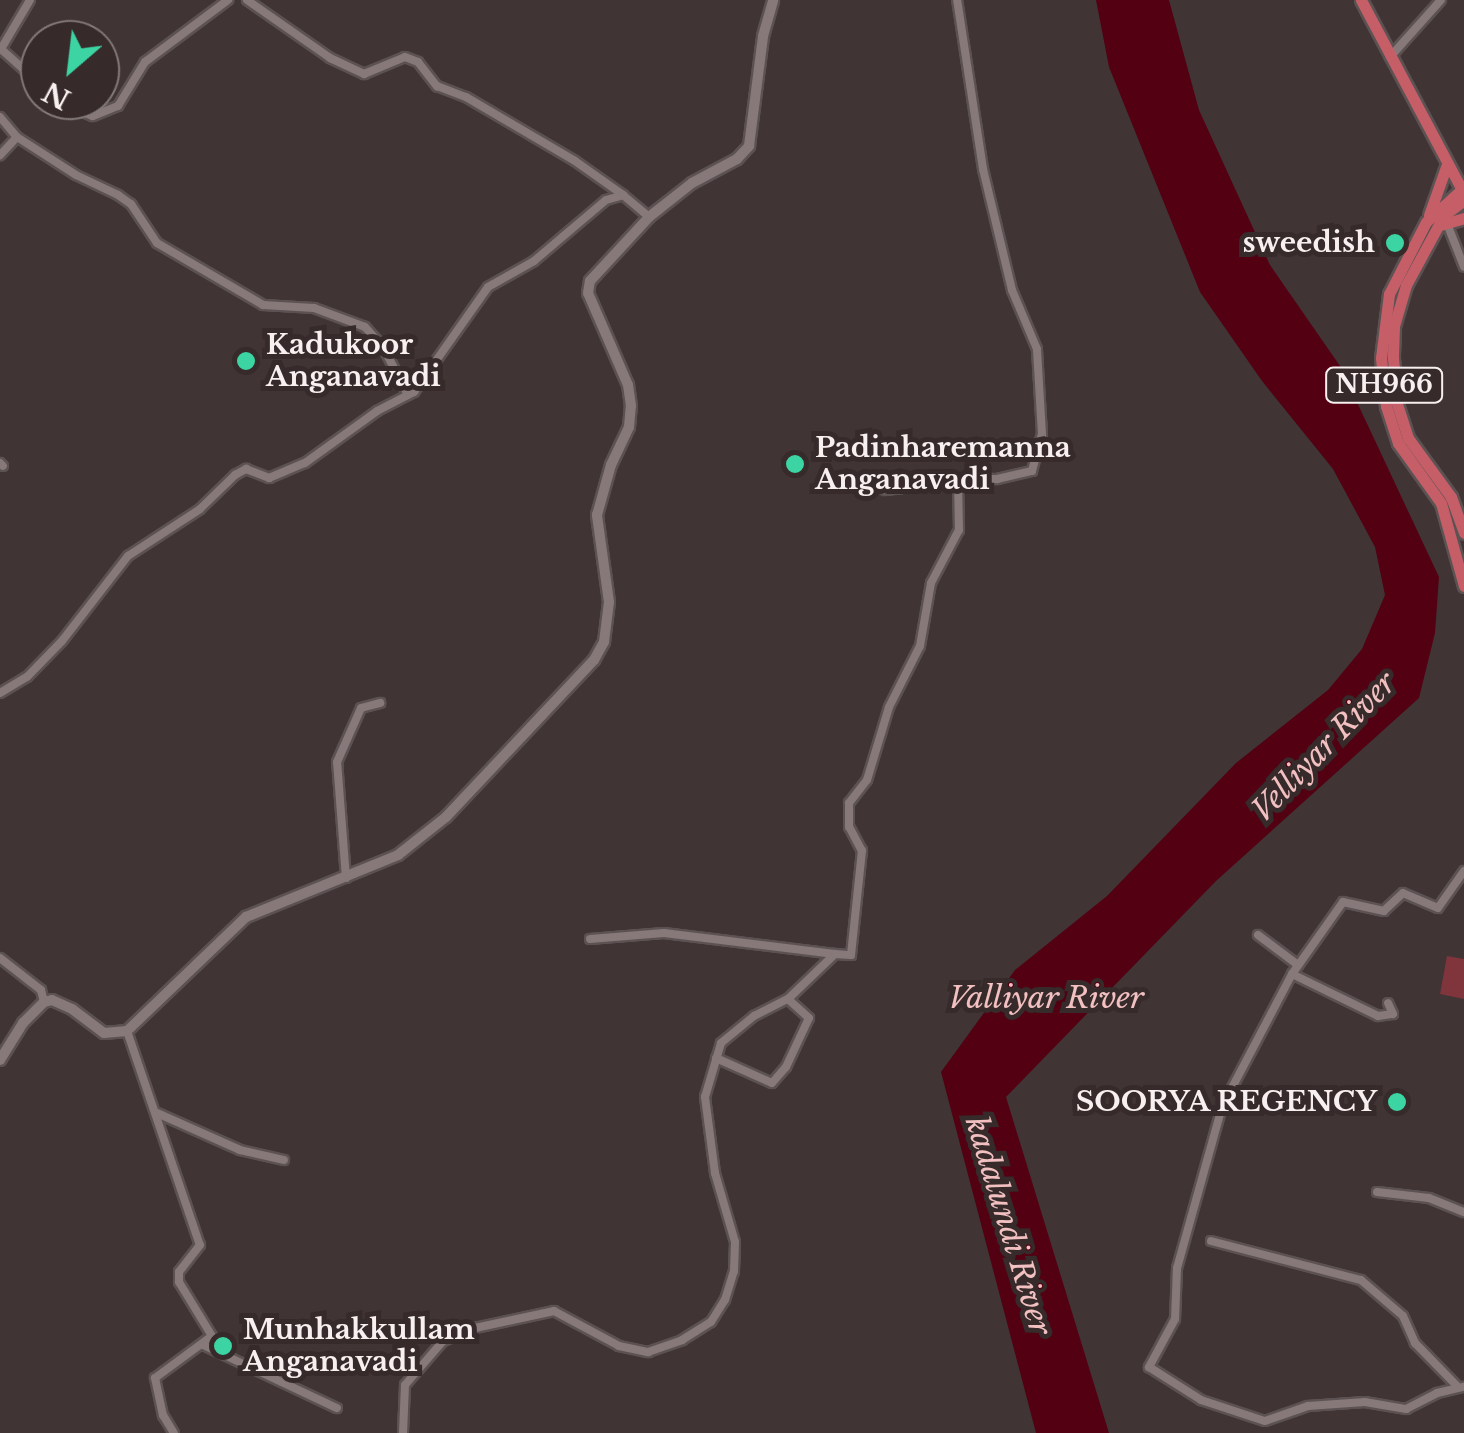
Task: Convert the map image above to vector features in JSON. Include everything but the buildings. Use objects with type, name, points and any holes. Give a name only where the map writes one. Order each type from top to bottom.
[{"type":"highway","points":[[1361,0],[1463,195]]},
{"type":"highway","name":"NH966","points":[[1446,167],[1436,223],[1400,298],[1392,358],[1397,404],[1408,438],[1451,498],[1464,533]]},
{"type":"highway","name":"NH966","points":[[1463,195],[1436,223],[1389,294],[1382,325],[1386,406],[1398,443],[1441,503],[1464,586]]},
{"type":"highway","points":[[1436,223],[1464,218]]},
{"type":"main road","points":[[0,1060],[23,1023],[44,1002],[52,1000],[104,1032],[126,1031],[246,917],[398,855],[446,817],[562,696],[604,642],[609,602],[597,515],[629,426],[630,406],[628,385],[588,292],[596,273],[649,217],[692,183],[737,160],[749,146],[762,36],[773,0]]},
{"type":"street","points":[[20,67],[0,50],[30,0]]},
{"type":"street","points":[[120,100],[145,62],[228,0]]},
{"type":"street","points":[[246,0],[330,58],[364,74],[405,57],[418,62],[438,86],[466,97],[575,160],[649,217]]},
{"type":"street","points":[[884,490],[958,482],[966,477],[997,479],[1032,471],[1042,434],[1043,398],[1037,349],[1012,290],[983,169],[957,0]]},
{"type":"street","points":[[1390,57],[1441,0]]},
{"type":"street","points":[[0,118],[17,137],[131,204],[157,243],[262,305],[314,308],[365,327],[382,348],[408,395]]},
{"type":"street","points":[[0,155],[17,137]]},
{"type":"street","points":[[0,693],[27,677],[62,641],[128,556],[200,509],[235,475],[246,469],[269,478],[280,474],[408,395],[488,286],[534,261],[606,200],[623,195]]},
{"type":"street","points":[[1436,223],[1464,267]]},
{"type":"street","points":[[590,939],[664,932],[851,954],[861,889],[862,850],[848,827],[850,803],[867,780],[889,707],[920,646],[939,561],[956,541],[958,482]]},
{"type":"street","points":[[346,878],[337,762],[360,708],[380,703]]},
{"type":"street","points":[[1211,1241],[1361,1280],[1403,1316],[1416,1344],[1460,1386],[1406,1409],[1346,1403],[1308,1406],[1266,1421],[1201,1400],[1149,1367],[1175,1319],[1177,1268],[1222,1107],[1292,974],[1343,902],[1384,910],[1403,893],[1438,908],[1464,871]]},
{"type":"street","points":[[1258,935],[1298,965]]},
{"type":"street","points":[[403,1433],[405,1385],[444,1340],[475,1328],[554,1311],[619,1346],[648,1352],[682,1340],[711,1322],[734,1271],[735,1242],[714,1173],[705,1097],[721,1043],[738,1027],[788,999],[835,954]]},
{"type":"street","points":[[0,958],[41,990],[44,1002]]},
{"type":"street","points":[[1292,974],[1378,1016],[1393,1014],[1388,1002]]},
{"type":"street","points":[[716,1058],[772,1083],[786,1066],[809,1018],[788,999]]},
{"type":"street","points":[[126,1031],[200,1245],[179,1272],[179,1282],[210,1326],[212,1336],[154,1378],[163,1415],[174,1433]]},
{"type":"street","points":[[156,1113],[240,1150],[284,1160]]},
{"type":"street","points":[[1377,1192],[1429,1198],[1464,1212]]},
{"type":"street","points":[[203,1345],[337,1408]]},
{"type":"shaded area","points":[[1447,956],[1464,959],[1464,999],[1440,994]]},
{"type":"water","name":"Valliyar River","points":[[1096,0],[1169,0],[1199,110],[1270,265],[1340,366],[1439,577],[1435,633],[1419,698],[1216,881],[1006,1097],[1109,1433],[1036,1433],[941,1072],[1015,970],[1107,896],[1236,763],[1328,690],[1362,649],[1385,595],[1375,547],[1333,469],[1262,381],[1200,292],[1109,67]]},
{"type":"place","name":"sweedish","points":[[1395,243]]},
{"type":"place","name":"Kadukoor Anganavadi","points":[[246,361]]},
{"type":"place","name":"Padinharemanna Anganavadi","points":[[795,464]]},
{"type":"place","name":"SOORYA REGENCY","points":[[1397,1102]]},
{"type":"place","name":"Munhakkullam Anganavadi","points":[[223,1346]]},
{"type":"water label","name":"Velliyar River","points":[[1324,747]]},
{"type":"water label","name":"kadalundi River","points":[[1008,1226]]}]
